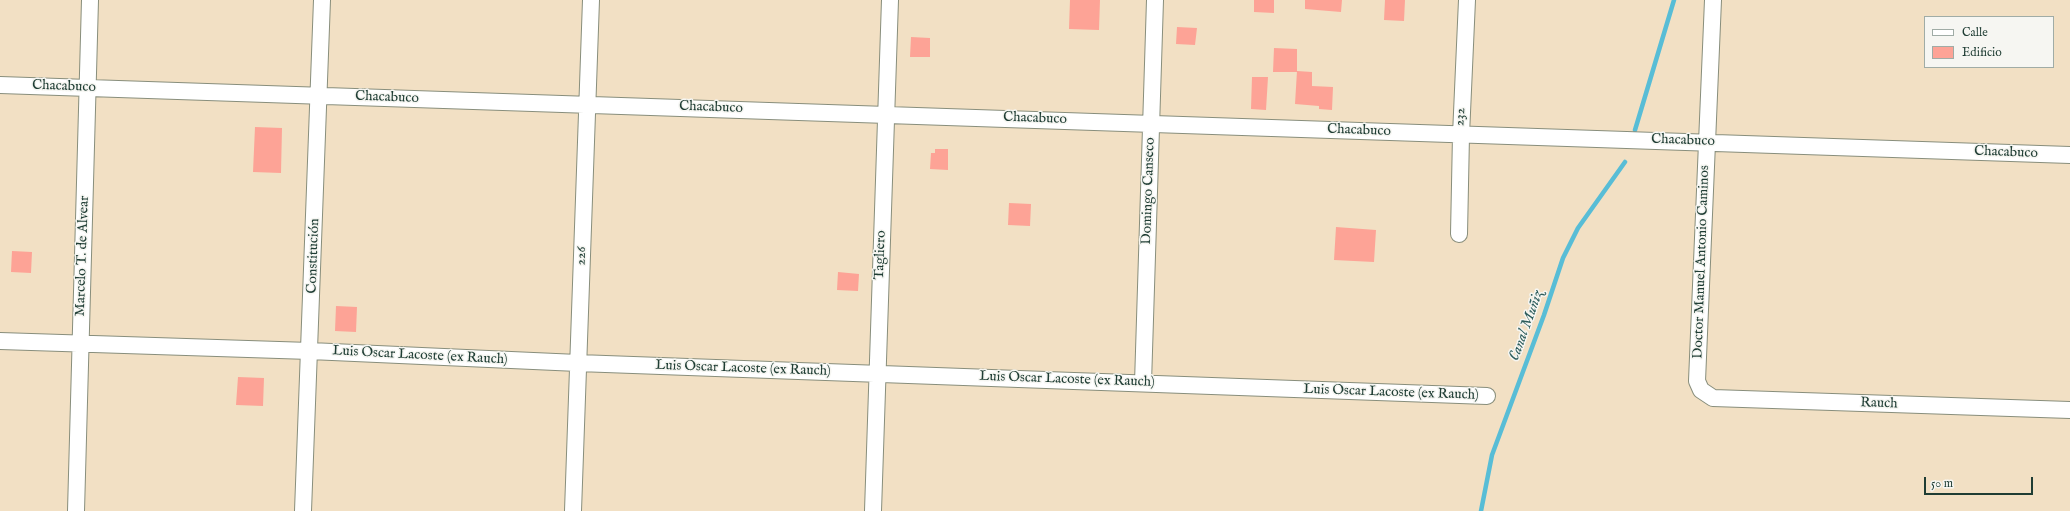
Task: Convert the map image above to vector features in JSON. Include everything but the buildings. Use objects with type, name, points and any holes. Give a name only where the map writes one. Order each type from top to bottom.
[{"type":"street","name":"Marcelo T. de Alvear","points":[[76,511],[90,0]]},
{"type":"street","name":"Constitución","points":[[303,511],[320,95],[322,0]]},
{"type":"street","name":"226","points":[[573,511],[591,0]]},
{"type":"street","name":"Tagliero","points":[[873,511],[890,0]]},
{"type":"street","name":"Domingo Canseco","points":[[1143,383],[1155,0]]},
{"type":"street","name":"232","points":[[1459,234],[1461,135],[1467,0]]},
{"type":"street","name":"Doctor Manuel Antonio Caminos","points":[[1697,381],[1713,0]]},
{"type":"street","name":"Chacabuco","points":[[0,85],[2070,155]]},
{"type":"street","name":"Luis Oscar Lacoste (ex Rauch)","points":[[0,341],[310,351],[578,363],[1487,396]]},
{"type":"street","name":"Rauch","points":[[1697,381],[1701,390],[1713,398],[2070,410]]},
{"type":"waterway","name":"Canal Muñiz","points":[[1635,130],[1674,0]]},
{"type":"waterway","name":"Canal Muñiz","points":[[1481,511],[1492,455],[1544,315],[1563,258],[1578,228],[1625,162]]}]
